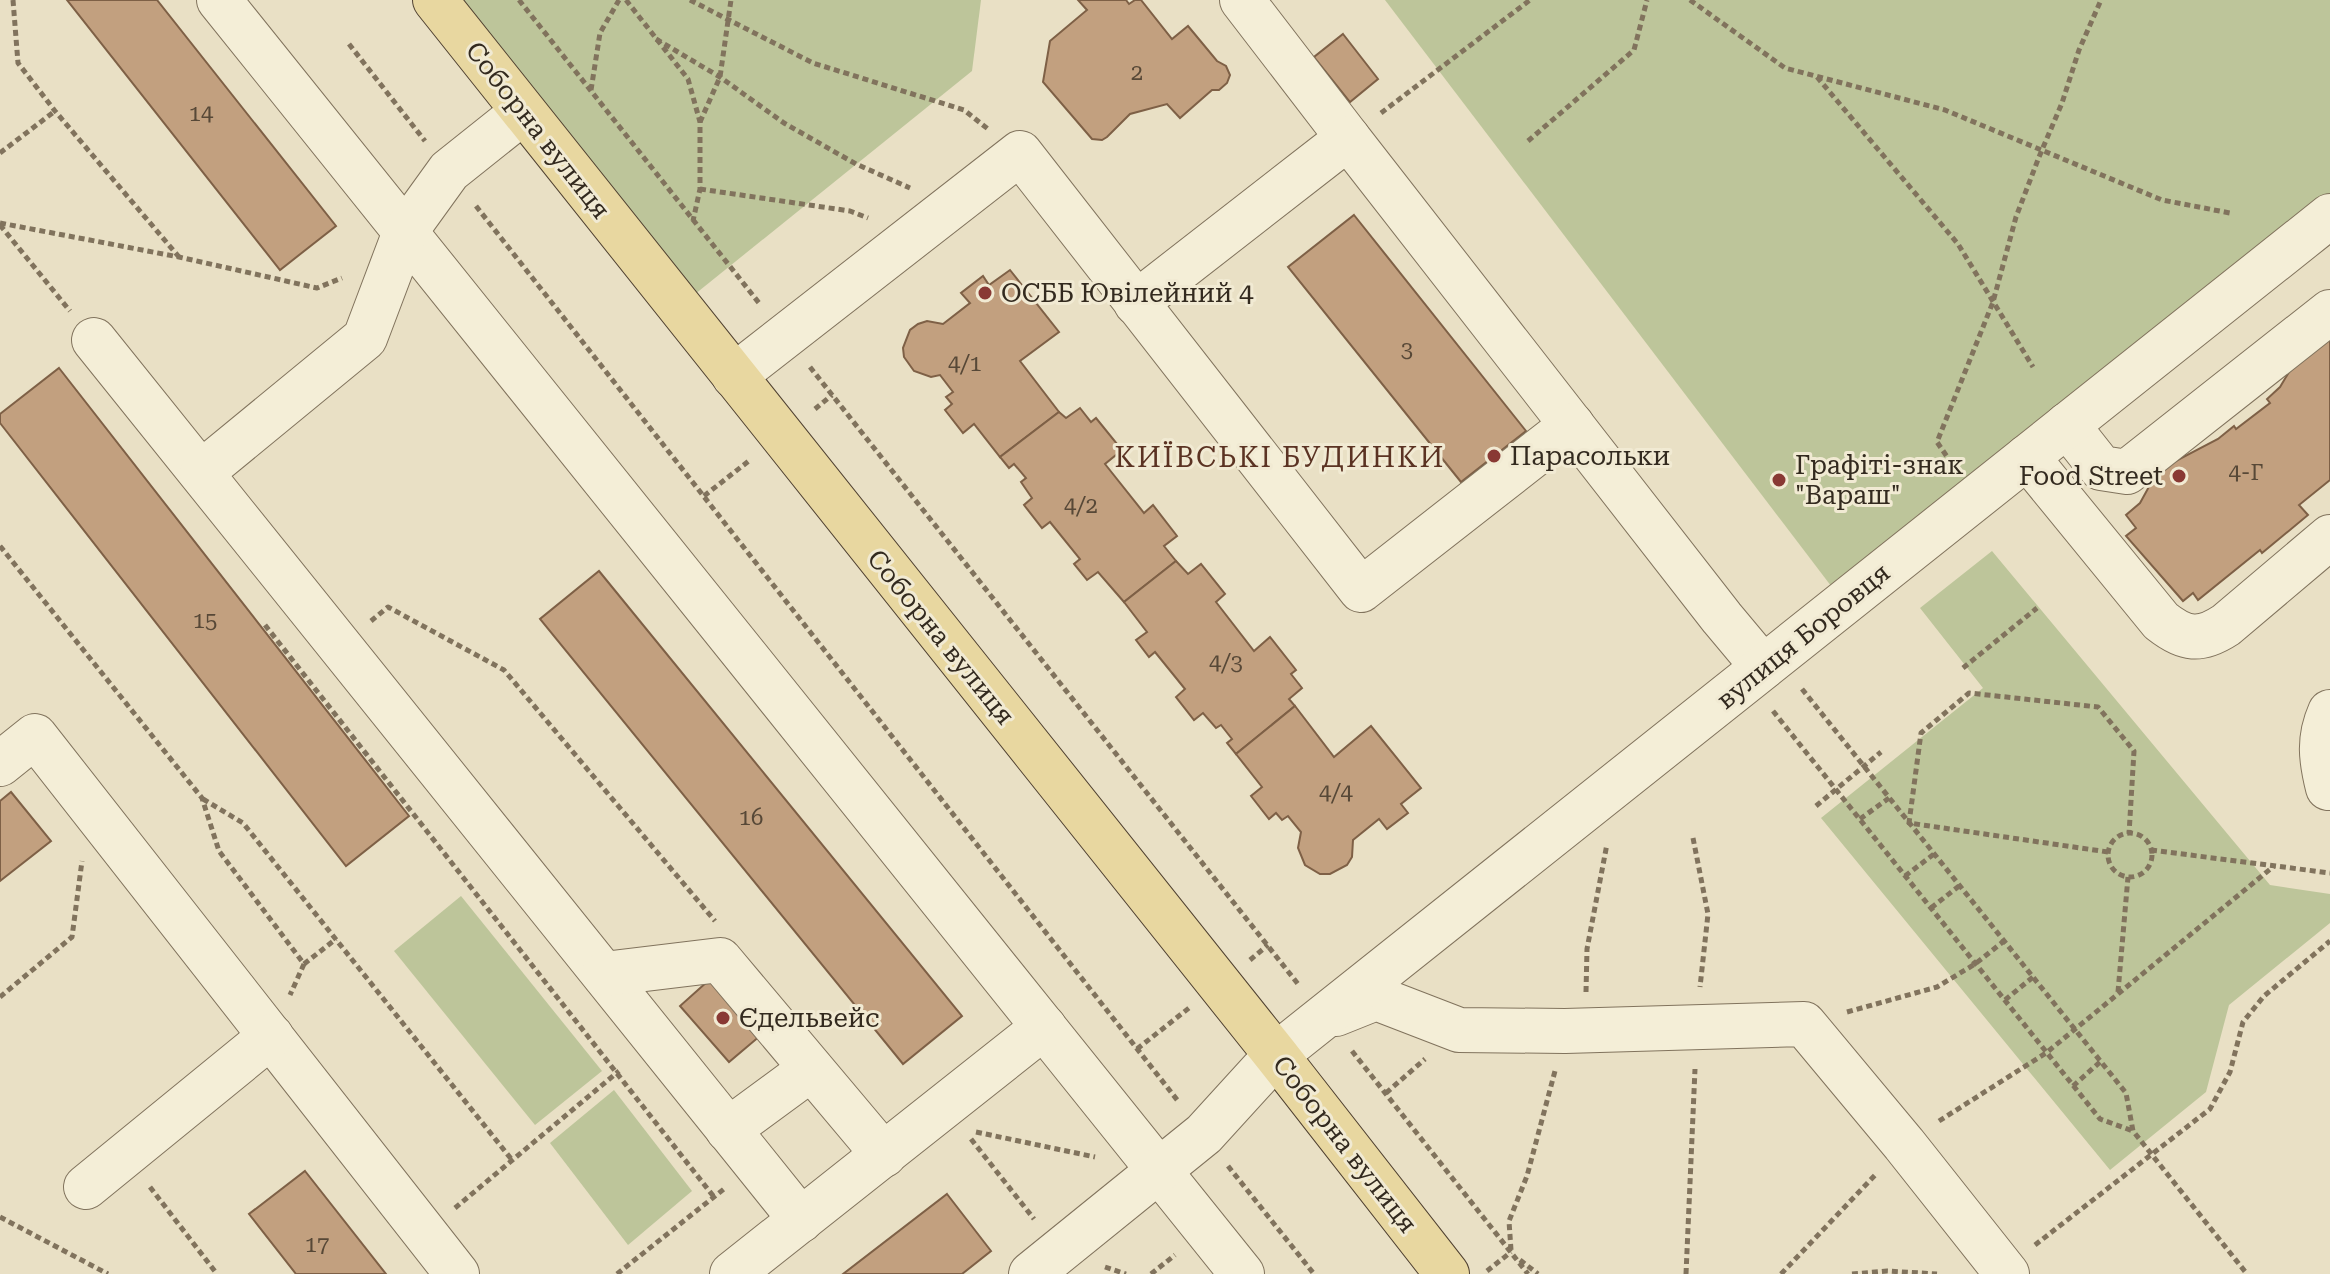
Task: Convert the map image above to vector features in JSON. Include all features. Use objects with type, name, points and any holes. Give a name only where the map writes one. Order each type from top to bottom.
[{"type":"main road","name":"Соборна вулиця","points":[[435,0],[1447,1274]]},
{"type":"street","points":[[219,0],[401,243],[1044,1027],[1242,1274]]},
{"type":"street","points":[[1242,0],[1763,667]]},
{"type":"street","points":[[202,472],[365,338],[401,243],[449,171],[523,112]]},
{"type":"street","points":[[1136,303],[1348,138]]},
{"type":"street","points":[[734,376],[1020,153],[1361,590],[1572,425]]},
{"type":"street","name":"вулиця Боровця","points":[[1045,1262],[1204,1134],[1276,1055],[2329,220]]},
{"type":"street","points":[[2067,425],[2101,468],[2127,472],[2330,312]]},
{"type":"street","points":[[94,340],[801,1220]]},
{"type":"street","points":[[2027,457],[2161,621],[2175,632],[2193,637],[2211,635],[2226,625],[2330,537]]},
{"type":"street","points":[[2328,788],[2320,753],[2330,712]]},
{"type":"street","points":[[0,764],[35,736],[457,1274]]},
{"type":"street","points":[[604,974],[720,960],[884,1155]]},
{"type":"street","points":[[1326,1018],[1376,998],[1459,1030],[1565,1031],[1804,1024],[1904,1144],[2017,1263]]},
{"type":"street","points":[[732,1274],[1044,1027]]},
{"type":"street","points":[[86,1187],[271,1036]]},
{"type":"street","points":[[728,1130],[811,1069]]},
{"type":"path","points":[[13,0],[18,63],[179,257]]},
{"type":"path","points":[[519,0],[1528,1274]]},
{"type":"path","points":[[591,91],[600,33],[619,0]]},
{"type":"path","points":[[626,0],[688,79],[700,122],[700,189],[693,221]]},
{"type":"path","points":[[690,0],[813,63],[964,110],[1020,153]]},
{"type":"path","points":[[700,122],[720,77],[731,0]]},
{"type":"path","points":[[1348,138],[1530,0]]},
{"type":"path","points":[[1528,141],[1634,50],[1647,0]]},
{"type":"path","points":[[1690,0],[1785,68],[1945,110],[2162,200],[2230,213]]},
{"type":"path","points":[[1975,498],[1937,442],[1993,302],[2016,217],[2101,0]]},
{"type":"path","points":[[656,39],[720,77],[784,123],[856,164],[910,188],[956,203]]},
{"type":"path","points":[[349,44],[1314,1274]]},
{"type":"path","points":[[1816,76],[1958,244],[2033,367]]},
{"type":"path","points":[[0,153],[55,111]]},
{"type":"path","points":[[700,189],[850,211],[913,237]]},
{"type":"path","points":[[0,224],[179,257],[317,288],[401,243]]},
{"type":"path","points":[[0,224],[94,340]]},
{"type":"path","points":[[0,546],[202,798],[243,823],[512,1160]]},
{"type":"path","points":[[341,647],[388,607],[504,670],[718,924]]},
{"type":"path","points":[[1963,668],[2037,608]]},
{"type":"path","points":[[256,613],[714,1197]]},
{"type":"path","points":[[1763,667],[1799,685],[2075,1029],[2126,1093],[2133,1131],[2247,1274]]},
{"type":"path","points":[[1763,667],[1771,708],[1836,790],[2100,1119],[2133,1131]]},
{"type":"path","points":[[1909,823],[1921,733],[1969,693],[2098,707],[2134,751],[2129,834]]},
{"type":"path","points":[[1816,806],[1881,752]]},
{"type":"path","points":[[202,798],[219,851],[304,964]]},
{"type":"path","points":[[1860,819],[1889,798]]},
{"type":"path","points":[[0,997],[72,937],[88,804]]},
{"type":"path","points":[[1909,823],[2108,852]]},
{"type":"path","points":[[2129,834],[2143,838],[2151,850],[2152,857],[2141,874],[2128,877],[2115,872],[2108,860],[2108,852],[2116,839],[2129,834]]},
{"type":"path","points":[[2151,850],[2330,873]]},
{"type":"path","points":[[1905,876],[1934,854]]},
{"type":"path","points":[[2046,1053],[2274,866]]},
{"type":"path","points":[[2118,994],[2128,877]]},
{"type":"path","points":[[1931,908],[1959,886]]},
{"type":"path","points":[[271,1036],[304,964],[336,939]]},
{"type":"path","points":[[1804,1024],[1937,987],[1975,964],[2004,941]]},
{"type":"path","points":[[2017,1263],[2210,1109],[2230,1072],[2243,1022],[2257,1004],[2330,941]]},
{"type":"path","points":[[2005,1000],[2033,977]]},
{"type":"path","points":[[425,1233],[657,1040]]},
{"type":"path","points":[[2073,1086],[2100,1062]]},
{"type":"path","points":[[1099,1158],[963,1129],[1045,1262],[1126,1274]]},
{"type":"path","points":[[125,1155],[217,1274]]},
{"type":"path","points":[[617,1274],[756,1164]]},
{"type":"path","points":[[0,1217],[108,1274]]},
{"type":"path","points":[[1483,1274],[1511,1252]]},
{"type":"path","points":[[1511,1252],[1538,1274]]},
{"type":"path","points":[[1852,1274],[1887,1271],[1937,1274]]},
{"type":"green space","points":[[435,0],[981,0],[972,71],[679,307]]},
{"type":"green space","points":[[1385,0],[2330,0],[2330,216],[1844,603]]},
{"type":"green space","points":[[1992,551],[2270,885],[2330,894],[2330,923],[2229,1005],[2206,1092],[2110,1170],[1821,818],[1983,688],[1920,608]]},
{"type":"green space","points":[[461,896],[602,1071],[535,1125],[394,951]]},
{"type":"green space","points":[[614,1090],[692,1191],[628,1245],[550,1143]]},
{"type":"building","points":[[67,0],[157,0],[336,226],[280,270]]},
{"type":"building","points":[[1078,0],[1126,0],[1129,4],[1141,0],[1172,39],[1188,26],[1217,61],[1226,66],[1230,75],[1227,83],[1219,90],[1212,90],[1180,118],[1167,104],[1130,114],[1107,137],[1092,139],[1043,82],[1050,41],[1087,10]]},
{"type":"building","points":[[1343,34],[1378,79],[1350,102],[1314,57]]},
{"type":"building","points":[[1354,215],[1526,431],[1461,482],[1288,267]]},
{"type":"building","points":[[1010,270],[1059,332],[1020,361],[1059,412],[1000,457],[974,424],[963,433],[945,410],[952,404],[946,397],[953,392],[940,375],[931,377],[914,371],[904,357],[903,348],[910,330],[918,324],[927,321],[943,324],[970,303],[961,293],[983,276],[989,285]]},
{"type":"building","points":[[2330,336],[2330,480],[2299,505],[2308,515],[2262,553],[2260,550],[2198,600],[2193,593],[2183,601],[2126,536],[2136,528],[2126,515],[2140,503],[2151,483],[2168,465],[2218,439],[2234,426],[2236,429],[2270,403],[2267,399],[2280,387],[2292,367]]},
{"type":"building","points":[[59,368],[409,816],[346,866],[0,423],[0,414]]},
{"type":"building","points":[[1080,408],[1091,422],[1096,418],[1122,450],[1105,464],[1144,513],[1153,505],[1177,536],[1164,546],[1176,561],[1124,602],[1098,572],[1087,580],[1074,564],[1080,559],[1050,522],[1042,528],[1024,505],[1032,498],[1021,482],[1026,478],[1014,464],[1009,468],[1000,457],[1059,412],[1066,418]]},
{"type":"building","points":[[1176,561],[1188,574],[1201,564],[1225,594],[1216,602],[1254,651],[1270,637],[1296,670],[1291,674],[1302,688],[1289,699],[1295,706],[1236,754],[1227,743],[1232,739],[1221,725],[1216,728],[1203,713],[1194,720],[1176,697],[1185,689],[1155,652],[1149,657],[1136,640],[1147,632],[1124,602]]},
{"type":"building","points":[[599,571],[962,1016],[903,1064],[540,619]]},
{"type":"building","points":[[1295,706],[1334,757],[1371,726],[1421,788],[1401,804],[1408,813],[1387,829],[1379,819],[1353,840],[1352,857],[1347,865],[1330,874],[1320,874],[1305,865],[1298,848],[1301,832],[1288,816],[1282,820],[1276,813],[1269,819],[1251,796],[1262,787],[1236,754]]},
{"type":"building","points":[[11,792],[51,841],[0,881],[0,801]]},
{"type":"building","name":"Єдельвейс","points":[[717,973],[767,1030],[729,1062],[680,1006]]},
{"type":"building","points":[[305,1171],[386,1274],[296,1274],[249,1214]]},
{"type":"building","points":[[947,1194],[991,1251],[962,1274],[843,1274]]},
{"type":"place","name":"ОСББ Ювілейний 4","points":[[985,293]]},
{"type":"place","name":"Парасольки","points":[[1494,456]]},
{"type":"place","name":"Food Street","points":[[2179,476]]},
{"type":"place","name":"Графіті-знак \"Вараш\"","points":[[1779,480]]},
{"type":"place","name":"Єдельвейс","points":[[723,1018]]},
{"type":"district","name":"КИЇВСЬКІ БУДИНКИ","points":[[1280,457]]}]
